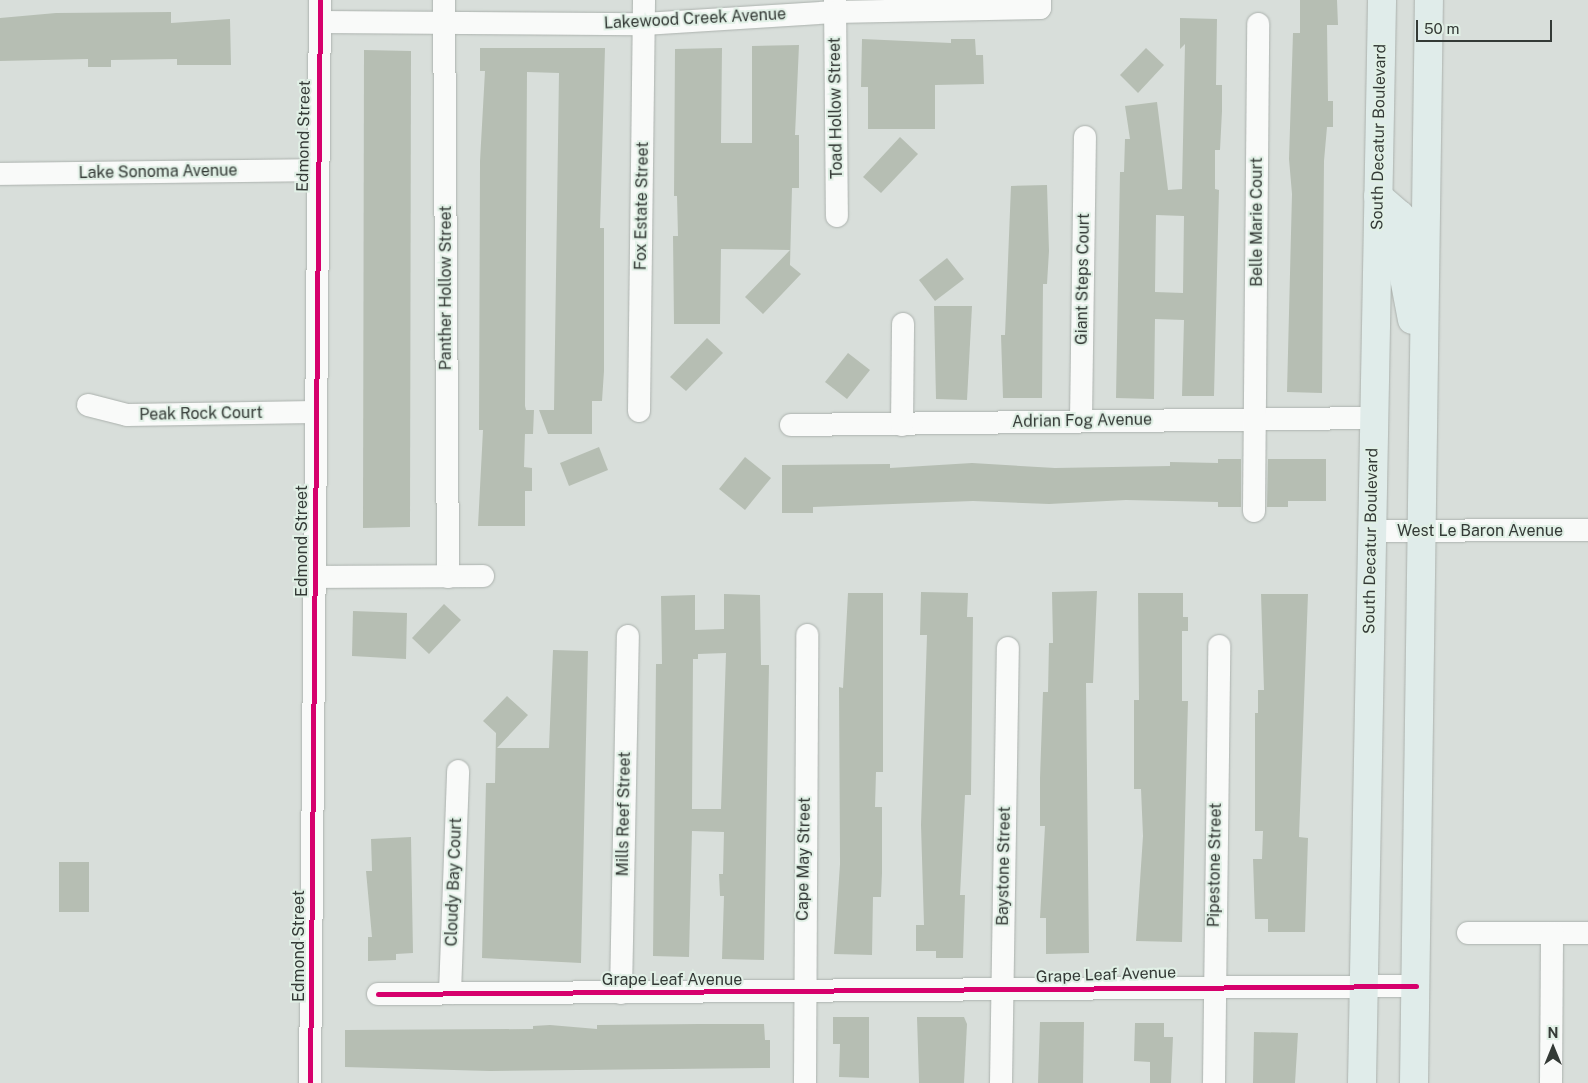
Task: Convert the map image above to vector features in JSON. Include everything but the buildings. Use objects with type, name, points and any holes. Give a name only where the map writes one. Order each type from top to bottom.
[{"type":"main road","name":"South Decatur Boulevard","points":[[1362,1083],[1362,985],[1382,0]]},
{"type":"main road","points":[[1414,1083],[1429,0]]},
{"type":"main road","points":[[1378,196],[1400,215],[1400,257],[1423,373]]},
{"type":"street","name":"Fox Estate Street","points":[[639,411],[644,0]]},
{"type":"street","name":"Lakewood Creek Avenue","points":[[320,11],[444,10],[644,24],[835,6],[1040,4]]},
{"type":"street","name":"Toad Hollow Street","points":[[835,6],[837,216]]},
{"type":"street","name":"Panther Hollow Street","points":[[444,10],[448,576]]},
{"type":"street","name":"Edmond Street","points":[[310,1083],[315,170],[320,11]]},
{"type":"street","name":"Belle Marie Court","points":[[1254,511],[1258,24]]},
{"type":"street","name":"Giant Steps Court","points":[[1081,420],[1085,137]]},
{"type":"street","name":"Lake Sonoma Avenue","points":[[0,174],[315,170]]},
{"type":"street","points":[[902,324],[902,425]]},
{"type":"street","name":"Peak Rock Court","points":[[88,405],[127,415],[315,412]]},
{"type":"street","name":"Adrian Fog Avenue","points":[[791,425],[902,425],[1081,420],[1373,418]]},
{"type":"street","name":"West Le Baron Avenue","points":[[1371,531],[1588,530]]},
{"type":"street","points":[[314,577],[483,576]]},
{"type":"street","name":"Cape May Street","points":[[805,1083],[802,992],[807,635]]},
{"type":"street","name":"Mills Reef Street","points":[[620,993],[628,636]]},
{"type":"street","name":"Pipestone Street","points":[[1214,1083],[1212,985],[1220,646]]},
{"type":"street","name":"Baystone Street","points":[[1001,1083],[1008,648]]},
{"type":"street","name":"Cloudy Bay Court","points":[[450,993],[458,770]]},
{"type":"street","points":[[1468,933],[1588,933]]},
{"type":"street","points":[[1551,1083],[1552,933]]},
{"type":"street","name":"Grape Leaf Avenue","points":[[378,994],[1002,991],[1212,985],[1416,986]]},
{"type":"cycle path","points":[[310,1083],[320,0]]},
{"type":"cycle path","points":[[378,994],[1416,986]]}]
